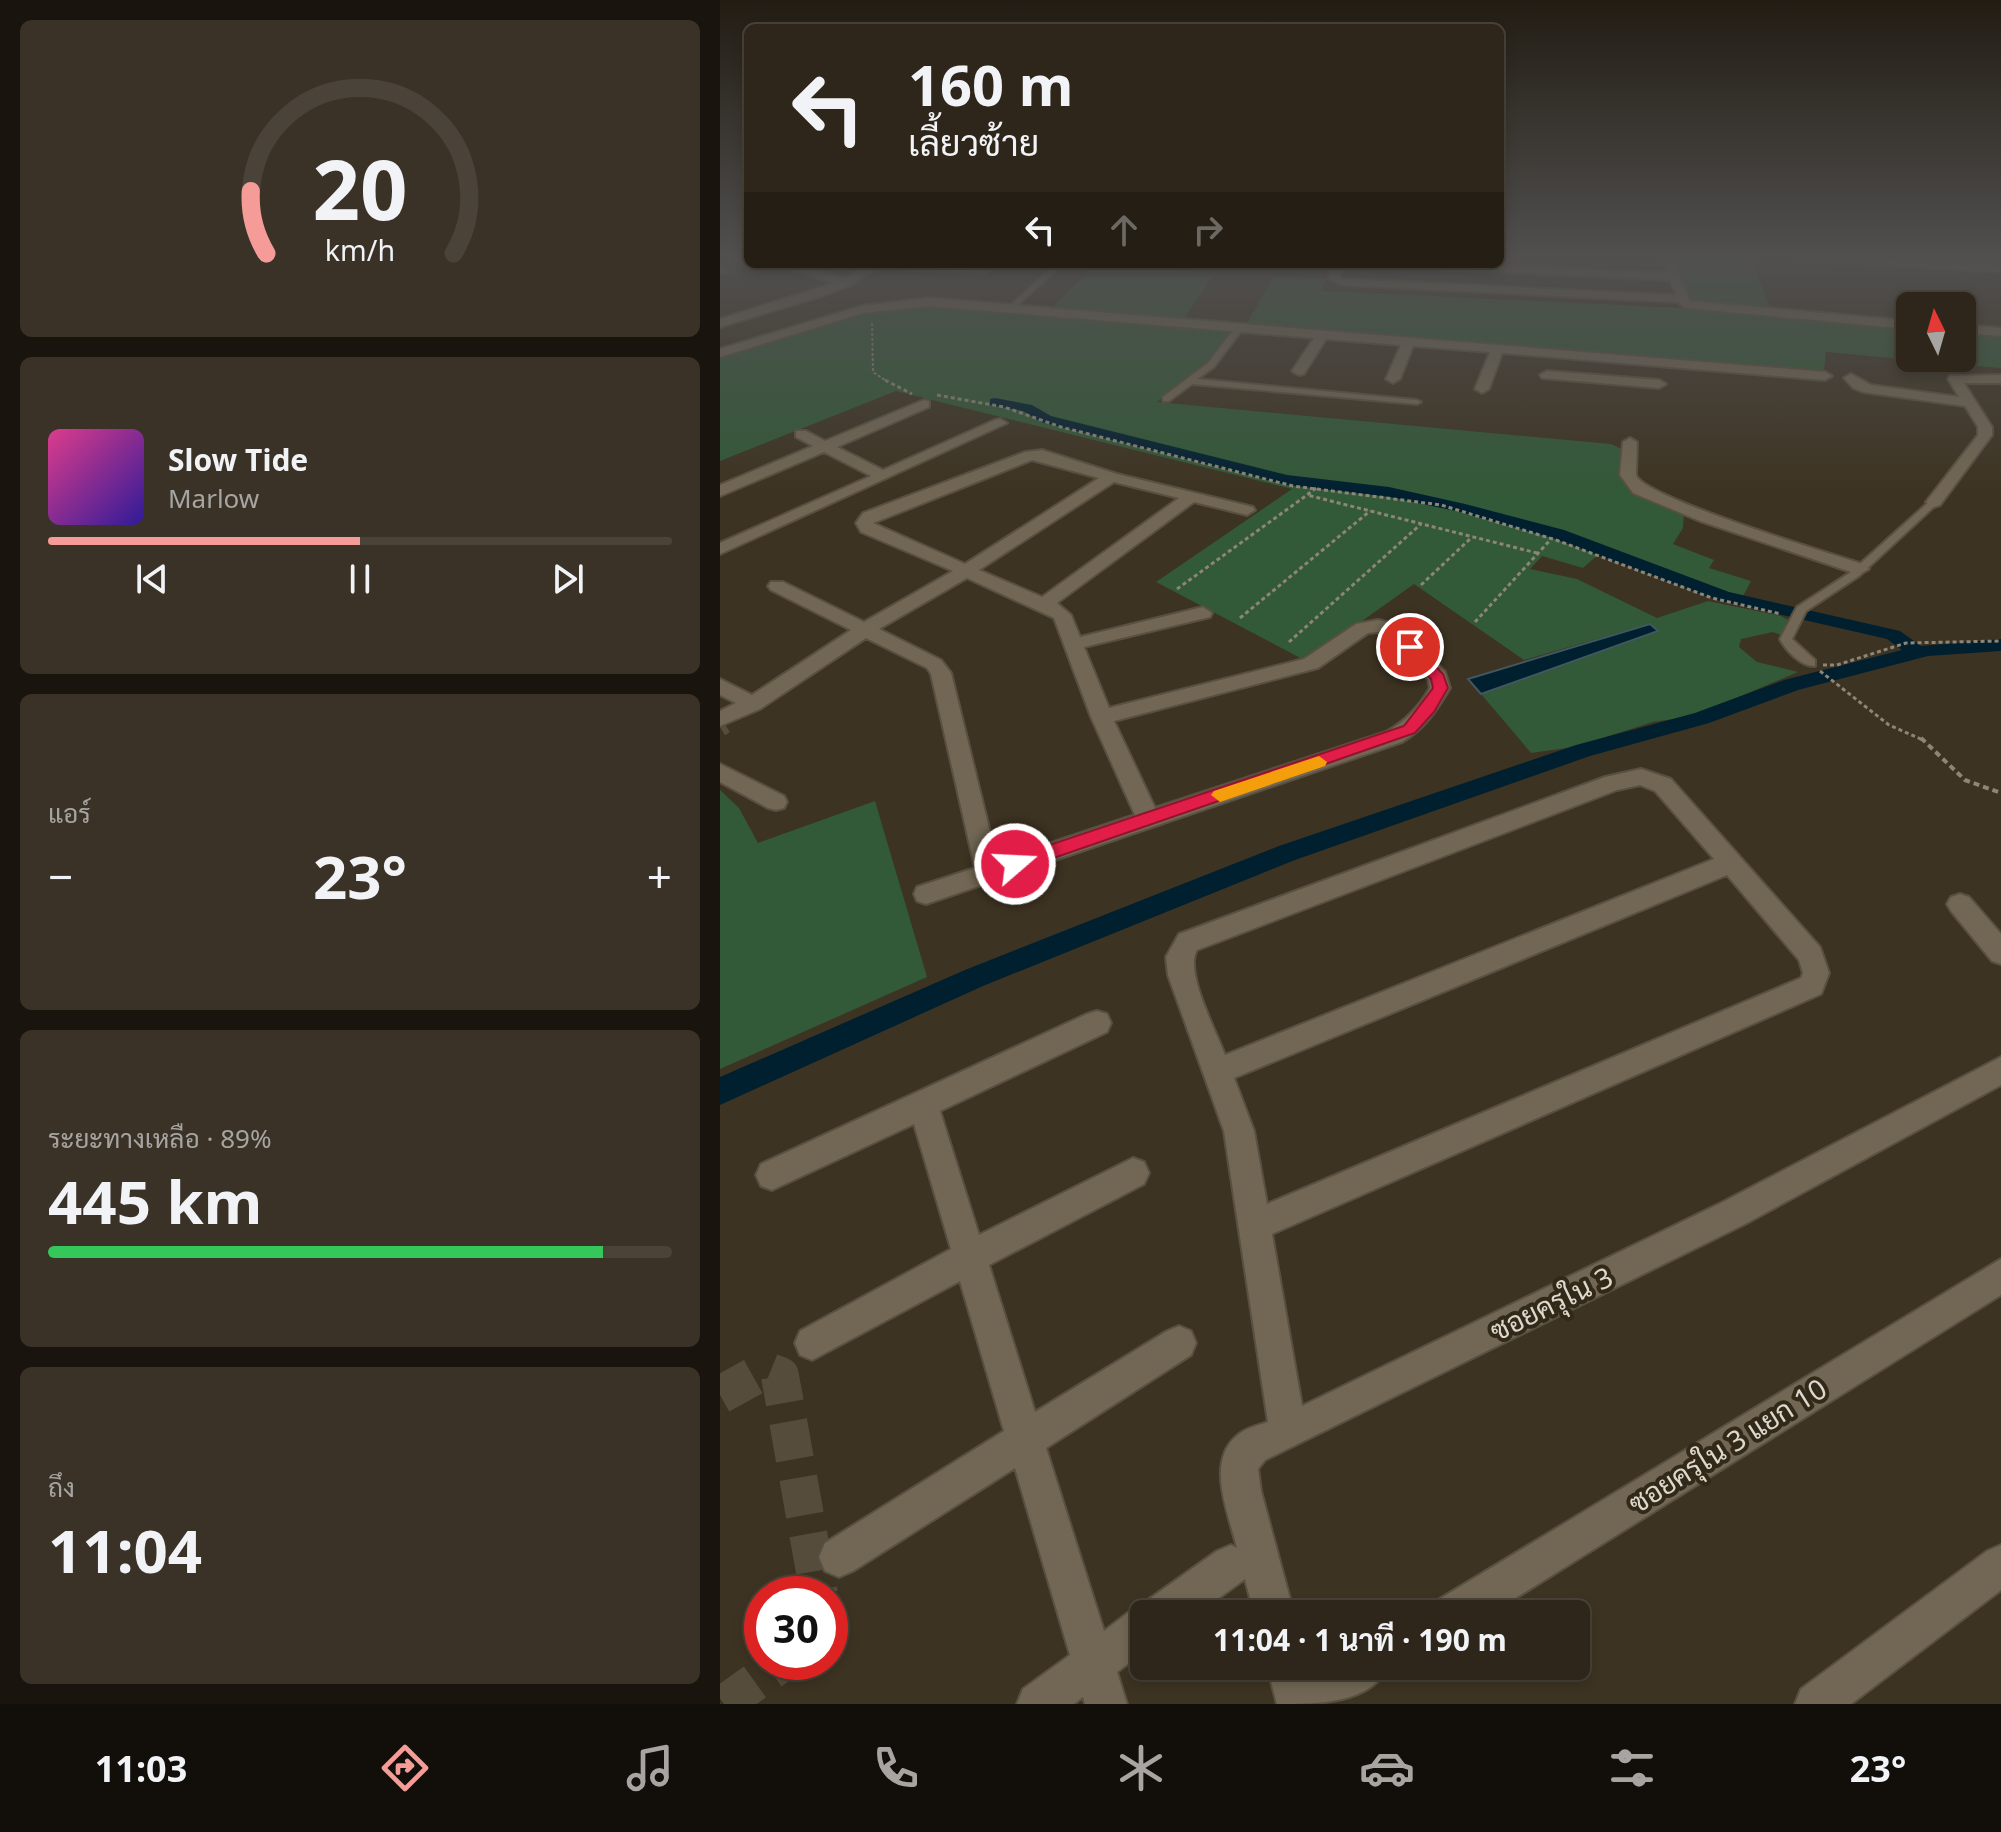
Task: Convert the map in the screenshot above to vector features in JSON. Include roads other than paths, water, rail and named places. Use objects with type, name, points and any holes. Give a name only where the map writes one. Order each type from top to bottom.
[{"type":"street","points":[[720,353],[774,336]]},
{"type":"street","points":[[1299,371],[1322,336]]},
{"type":"street","points":[[1342,336],[1825,376]]},
{"type":"street","points":[[1393,379],[1409,341]]},
{"type":"street","points":[[1482,389],[1498,348]]},
{"type":"street","points":[[1547,375],[1659,389],[1658,362]]},
{"type":"street","points":[[1960,387],[1851,378],[1858,385],[1872,390],[1969,402]]},
{"type":"street","points":[[1934,502],[1985,435],[1985,427],[1955,379],[2001,379]]},
{"type":"street","points":[[720,491],[925,399]]},
{"type":"street","points":[[720,549],[1000,423]]},
{"type":"street","points":[[801,434],[883,476]]},
{"type":"street","points":[[1630,442],[1627,475],[1632,486],[1639,490],[1706,517],[1860,569]]},
{"type":"street","points":[[1148,819],[1102,717],[1062,615],[1044,604],[867,528],[864,523],[869,517],[1030,455],[1042,455],[1112,477],[1247,510]]},
{"type":"street","points":[[720,686],[734,715],[866,629],[964,572],[1112,477]]},
{"type":"street","points":[[1044,604],[1192,496]]},
{"type":"street","points":[[777,586],[934,664],[941,673],[988,873]]},
{"type":"street","points":[[1074,644],[1203,613]]},
{"type":"street","points":[[926,894],[1409,730],[1429,708],[1440,688],[1438,677],[1392,629],[1378,626],[1363,628],[1311,664],[1102,717]]},
{"type":"street","points":[[720,772],[776,802]]},
{"type":"street","points":[[1254,1226],[1811,986],[1816,973],[1811,955],[1663,785],[1641,777],[1613,783],[1188,942],[1179,957],[1181,975],[1239,1131],[1254,1226],[1288,1432]]},
{"type":"street","points":[[1216,1072],[1730,863]]},
{"type":"street","points":[[1960,904],[2001,953]]},
{"type":"street","points":[[772,1175],[1097,1023]]},
{"type":"street","name":"ซอยครุใน 3","points":[[1270,1600],[1242,1491],[1239,1463],[1252,1447],[1734,1213],[2001,1070]]},
{"type":"street","points":[[923,1104],[1106,1704]]},
{"type":"street","points":[[812,1343],[1133,1173]]},
{"type":"street","name":"ซอยครุใน 3 แยก 10","points":[[1475,1600],[2001,1276]]},
{"type":"street","points":[[839,1557],[1179,1343]]},
{"type":"street","points":[[1182,1600],[1231,1565]]},
{"type":"street","points":[[1816,1704],[2001,1565]]},
{"type":"street","points":[[1038,1704],[1130,1637]]},
{"type":"street","points":[[1292,1680],[1298,1704]]},
{"type":"street","points":[[1306,1704],[1345,1680]]},
{"type":"lane","points":[[1166,399],[1211,365],[1233,336]]},
{"type":"lane","points":[[1190,381],[1417,402]]},
{"type":"lane","points":[[1811,663],[1787,642],[1795,613],[1860,569],[1934,502]]},
{"type":"water","points":[[1650,624],[1658,631],[1481,694],[1468,679]]},
{"type":"waterway","points":[[995,402],[1027,408],[1046,419],[1287,480],[1389,492],[1459,507],[1558,534],[1723,596],[1893,635],[1917,652]]},
{"type":"waterway","points":[[720,1091],[974,978],[1287,853],[1584,750],[1702,718],[1791,685],[1928,650],[2001,645]]},
{"type":"tunnel","points":[[720,727],[725,724]]},
{"type":"tunnel","points":[[720,1395],[765,1370],[780,1376],[816,1576]]},
{"type":"tunnel","points":[[724,1704],[758,1680]]}]
